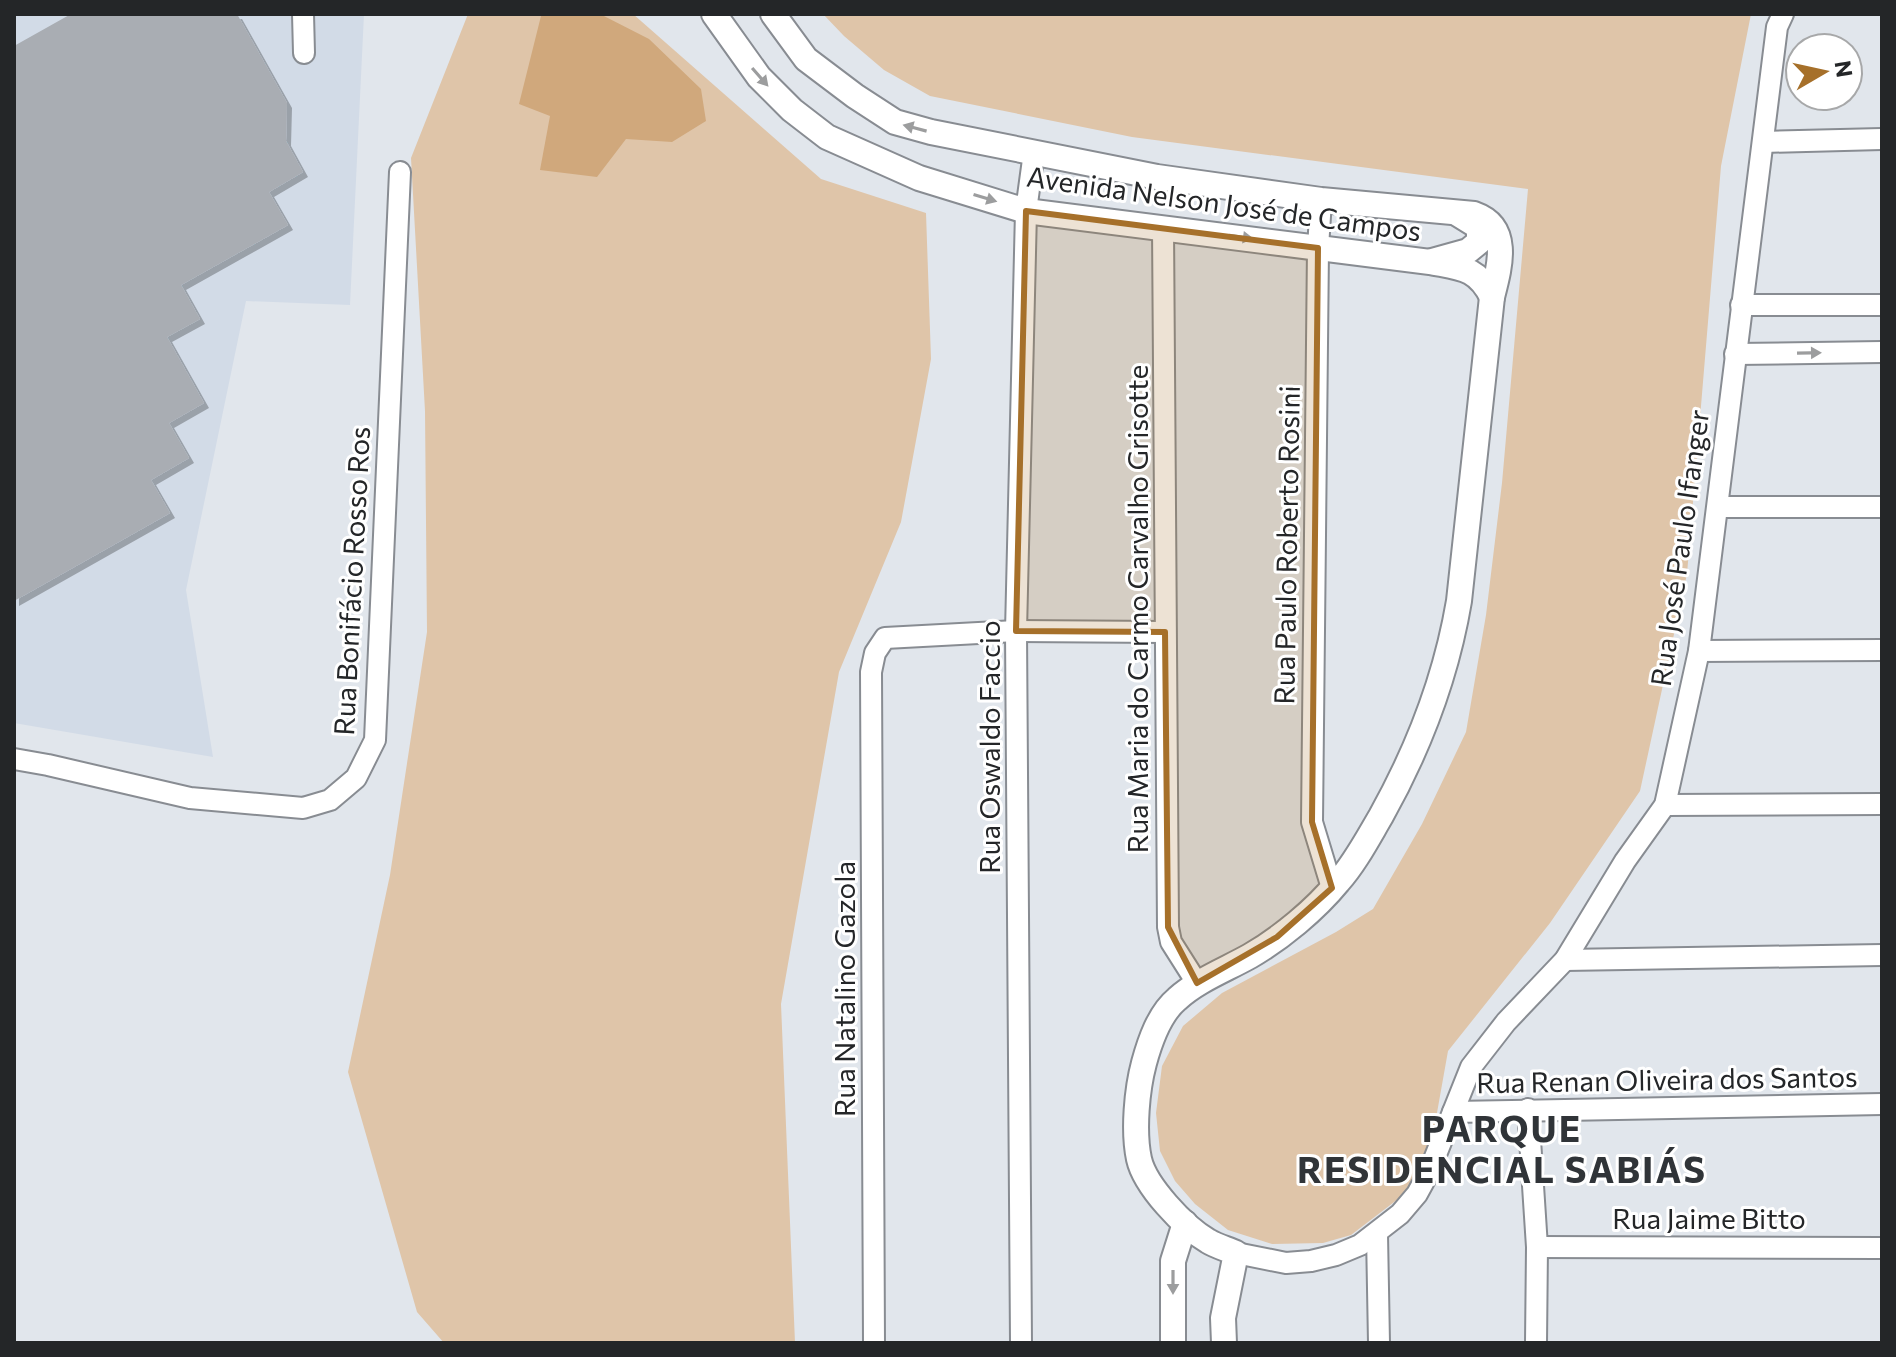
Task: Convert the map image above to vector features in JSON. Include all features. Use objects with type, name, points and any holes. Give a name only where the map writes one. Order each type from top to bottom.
[{"type":"main road","name":"Avenida Nelson José de Campos","points":[[714,14],[759,77],[792,110],[827,137],[919,178],[1026,211],[1430,262],[1471,271],[1484,280],[1492,297]]},
{"type":"main road","name":"Avenida Nelson José de Campos","points":[[773,14],[806,59],[895,122],[1157,177],[1321,200],[1454,211],[1489,219],[1496,229],[1499,246],[1498,273],[1492,297]]},
{"type":"main road","points":[[1430,262],[1468,251],[1479,242],[1479,227],[1454,211]]},
{"type":"main road","points":[[1224,1343],[1223,1318],[1236,1253],[1208,1241],[1185,1223],[1157,1193],[1139,1160],[1139,1081],[1151,1037],[1174,1001],[1197,983],[1251,955],[1277,937],[1332,888],[1365,844],[1403,777],[1431,710],[1451,649],[1492,297]]},
{"type":"main road","points":[[1173,1343],[1173,1261],[1185,1223]]},
{"type":"street","points":[[303,14],[304,53]]},
{"type":"street","name":"Rua José Paulo Ifanger","points":[[1236,1253],[1286,1263],[1311,1261],[1336,1255],[1377,1234],[1400,1214],[1417,1194],[1429,1172],[1471,1067],[1506,1022],[1565,960],[1625,861],[1665,805],[1699,651],[1777,27],[1783,14]]},
{"type":"street","points":[[1763,142],[1882,139]]},
{"type":"street","name":"Rua Oswaldo Faccio","points":[[1021,1343],[1016,631],[1026,211],[1034,152]]},
{"type":"street","name":"Rua Bonifácio Rosso Ros","points":[[14,759],[190,798],[303,808],[330,800],[356,778],[375,740],[400,172]]},
{"type":"street","name":"Rua Paulo Roberto Rosini","points":[[1321,200],[1312,822],[1332,888]]},
{"type":"street","name":"Rua Maria do Carmo Carvalho Grisotte","points":[[1163,227],[1168,927],[1171,942],[1197,983]]},
{"type":"street","points":[[1741,305],[1882,305]]},
{"type":"street","points":[[1735,354],[1882,352]]},
{"type":"street","points":[[1718,507],[1882,507]]},
{"type":"street","points":[[1016,631],[1165,632]]},
{"type":"street","name":"Rua Natalino Gazola","points":[[874,1343],[871,672],[875,653],[885,638],[1016,631]]},
{"type":"street","points":[[1699,651],[1882,650]]},
{"type":"street","points":[[1665,805],[1882,804]]},
{"type":"street","points":[[1565,960],[1882,955]]},
{"type":"street","name":"Rua Renan Oliveira dos Santos","points":[[1453,1112],[1882,1104]]},
{"type":"street","points":[[1528,1109],[1537,1247],[1536,1343]]},
{"type":"street","points":[[1377,1234],[1379,1343]]},
{"type":"street","name":"Rua Jaime Bitto","points":[[1537,1247],[1882,1248]]},
{"type":"highlighted area","points":[[1026,211],[1318,248],[1312,822],[1332,888],[1277,937],[1197,983],[1168,927],[1165,632],[1016,631]]},
{"type":"shaded area","points":[[14,14],[364,14],[350,305],[246,301],[186,590],[213,757],[14,723]]},
{"type":"shaded area","points":[[468,14],[633,14],[821,179],[926,213],[931,359],[901,522],[839,672],[781,1004],[795,1343],[444,1343],[417,1312],[348,1072],[390,875],[427,632],[425,411],[411,158]]},
{"type":"shaded area","points":[[600,14],[649,39],[701,89],[706,121],[672,142],[626,139],[597,177],[540,170],[550,116],[519,104],[541,16]]},
{"type":"shaded area","points":[[823,14],[1751,14],[1721,166],[1687,574],[1640,791],[1550,923],[1448,1051],[1435,1124],[1421,1167],[1402,1196],[1351,1235],[1323,1243],[1272,1244],[1228,1230],[1195,1204],[1175,1181],[1160,1151],[1156,1113],[1162,1066],[1183,1026],[1222,993],[1373,909],[1422,824],[1466,732],[1486,615],[1502,483],[1528,189],[1132,137],[930,96],[884,70]]},
{"type":"building","points":[[71,14],[237,14],[287,103],[286,141],[303,172],[269,192],[288,225],[181,285],[200,319],[167,337],[204,403],[169,423],[189,458],[151,480],[170,513],[14,601],[14,46]]},
{"type":"district","name":"PARQUE RESIDENCIAL SABIÁS","points":[[1502,1150]]}]
